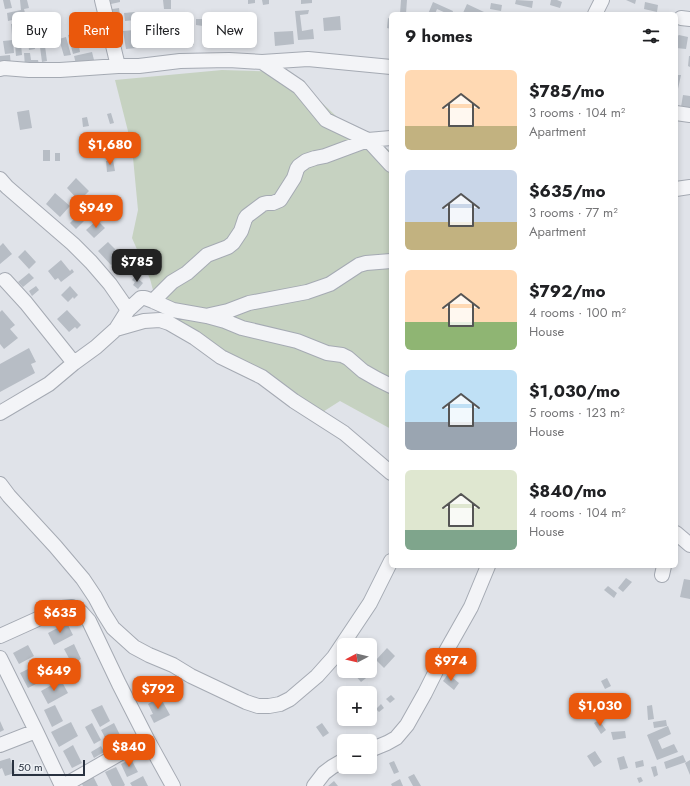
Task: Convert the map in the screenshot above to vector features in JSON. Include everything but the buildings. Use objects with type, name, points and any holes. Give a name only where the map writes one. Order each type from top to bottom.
[{"type":"street","points":[[102,0],[118,66]]},
{"type":"street","points":[[596,12],[602,0]]},
{"type":"street","points":[[0,69],[60,70],[139,66],[180,61],[229,60],[262,62],[308,59],[389,67]]},
{"type":"street","points":[[262,62],[300,87],[326,120],[368,140],[389,163]]},
{"type":"street","points":[[678,113],[690,115]]},
{"type":"street","points":[[153,301],[172,282],[187,273],[207,256],[233,244],[245,219],[263,204],[273,203],[280,200],[292,182],[299,166],[306,161],[325,156],[368,140],[389,138]]},
{"type":"street","points":[[0,179],[92,262],[128,310]]},
{"type":"street","points":[[678,190],[690,187]]},
{"type":"street","points":[[207,316],[228,311],[249,303],[307,292],[330,284],[359,265],[389,261]]},
{"type":"street","points":[[5,280],[26,302],[74,363]]},
{"type":"street","points":[[0,413],[49,384],[96,347],[116,329],[128,310],[138,299],[141,298],[153,301],[173,310],[207,316],[242,328],[297,340],[327,353],[342,355],[348,358],[363,371],[389,385]]},
{"type":"street","points":[[116,329],[144,322],[160,320],[168,323],[195,338],[221,357],[262,377],[294,402],[344,433],[389,471]]},
{"type":"street","points":[[0,484],[83,579],[114,628],[134,647],[173,665],[191,676],[258,706],[280,704],[290,699],[321,671],[334,657],[370,603],[389,566]]},
{"type":"street","points":[[678,535],[690,545]]},
{"type":"street","points":[[377,747],[396,738],[407,725],[471,607],[487,568]]},
{"type":"street","points":[[0,636],[62,608],[72,607],[81,612],[89,621],[119,684],[173,786]]},
{"type":"street","points":[[0,658],[62,786],[147,739]]},
{"type":"street","points":[[0,745],[36,730]]},
{"type":"street","points":[[314,786],[324,773],[337,764]]},
{"type":"green space","points":[[222,70],[289,72],[352,131],[389,150],[389,428],[340,401],[318,415],[159,312],[150,279],[132,238],[138,210],[132,147],[115,80]]}]
